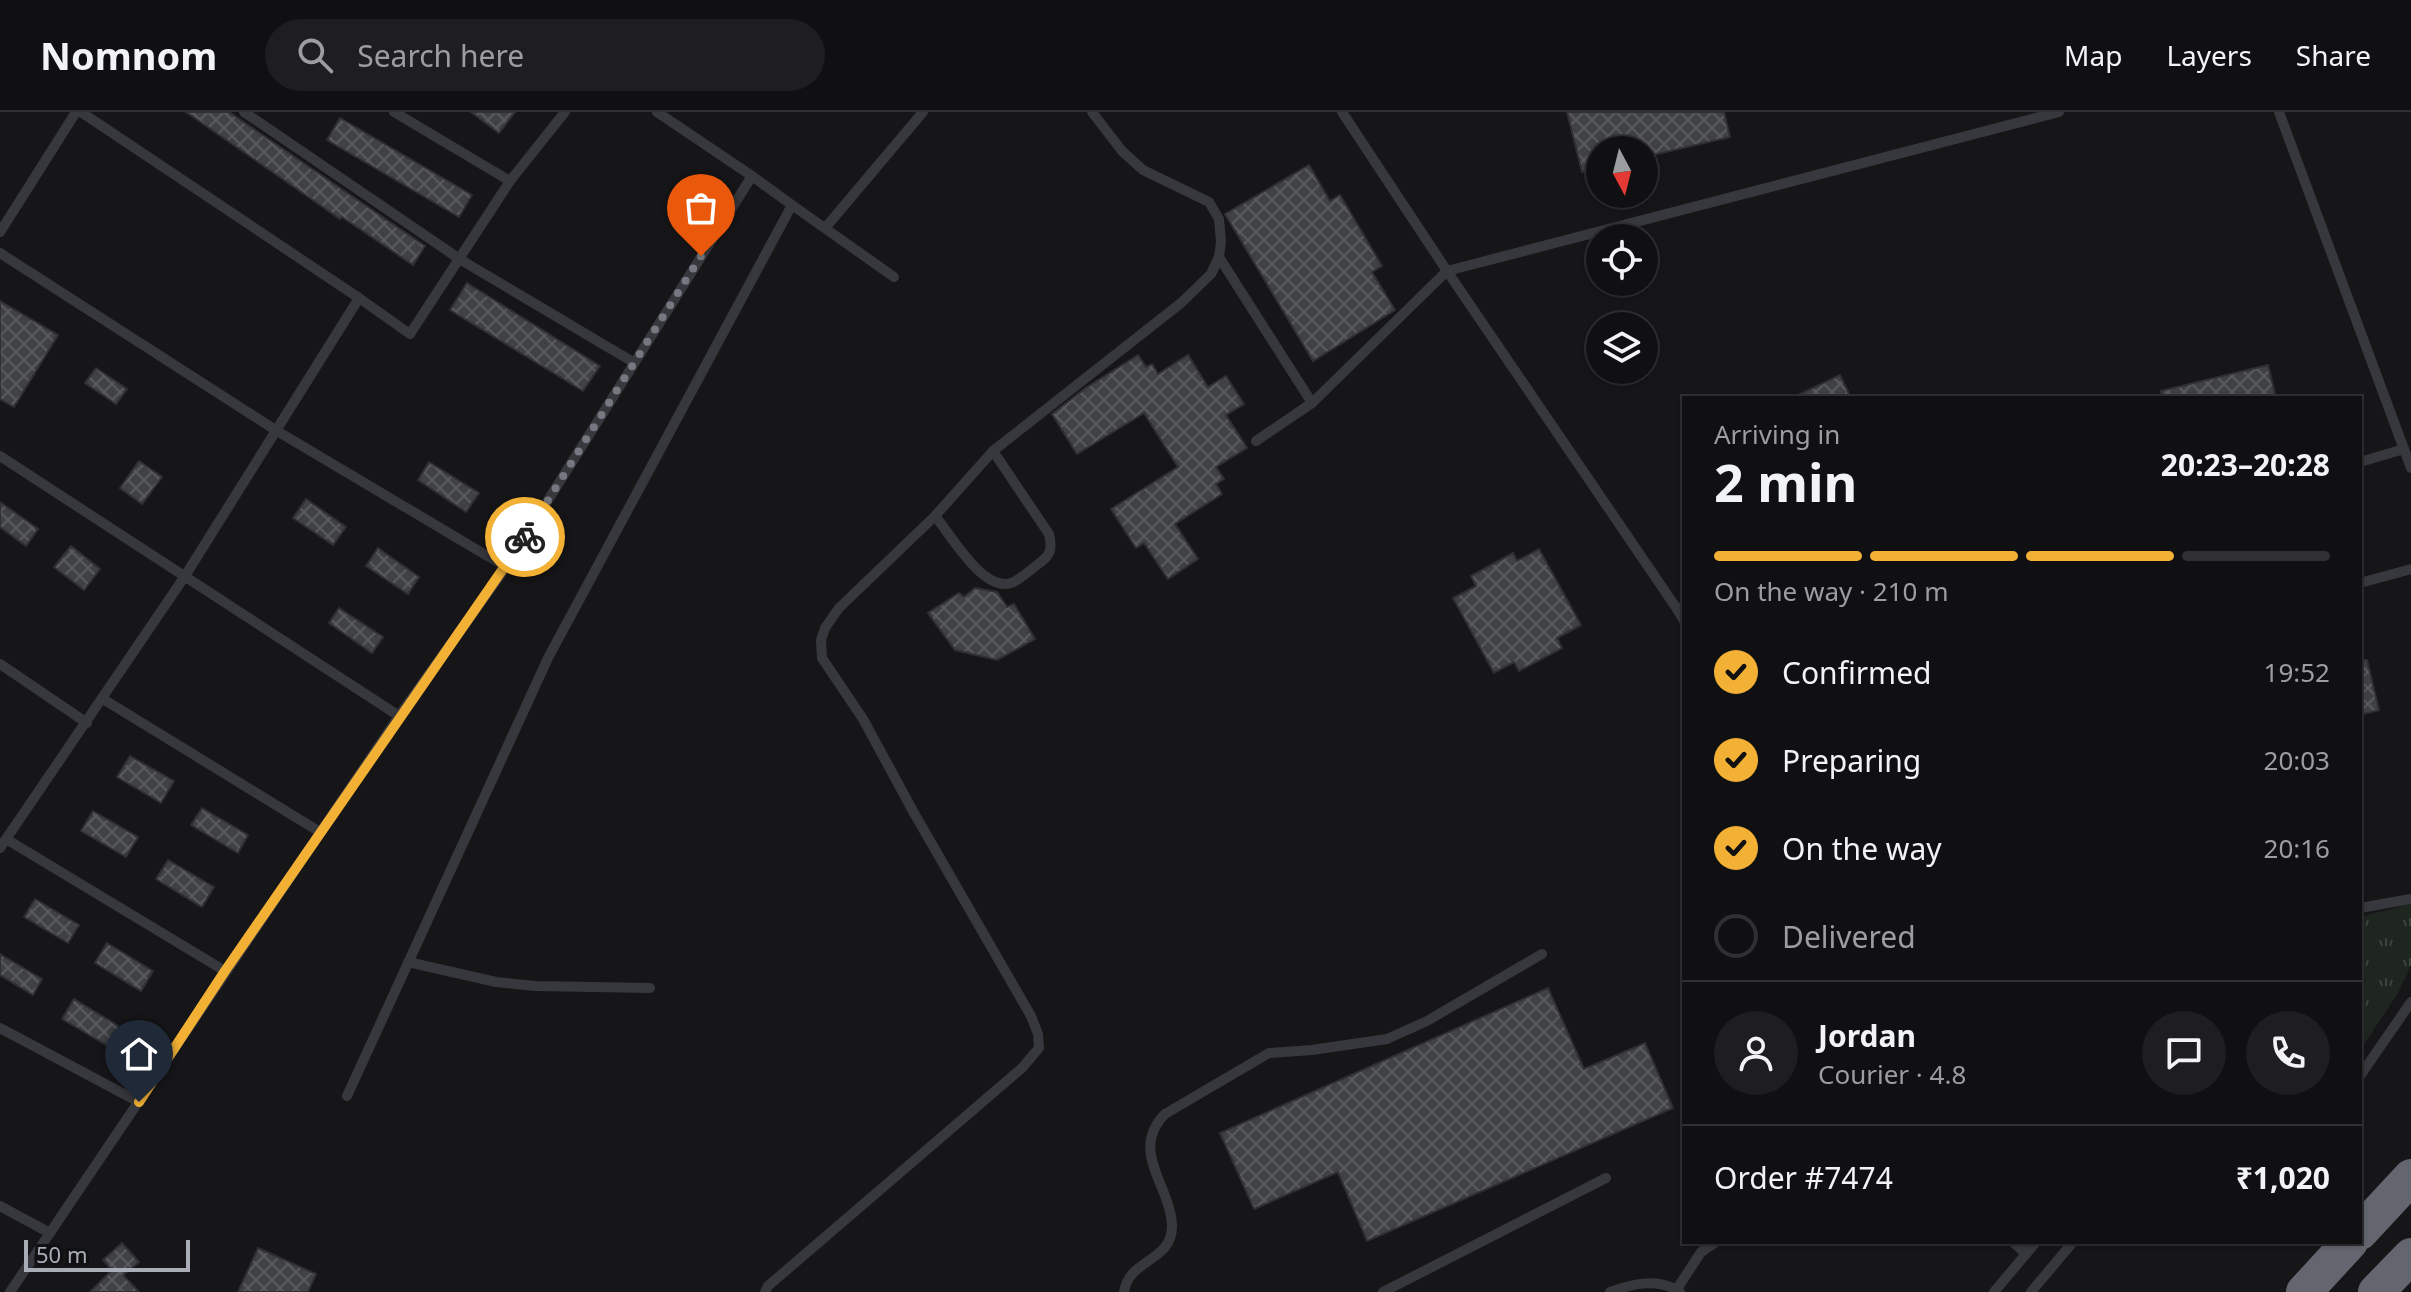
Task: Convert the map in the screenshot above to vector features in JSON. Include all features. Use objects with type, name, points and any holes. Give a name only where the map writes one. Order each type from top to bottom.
[{"type":"highway","points":[[2362,1230],[2411,1177]]},
{"type":"highway","points":[[2304,1292],[2348,1244]]},
{"type":"highway","points":[[2376,1292],[2411,1256]]},
{"type":"lane","points":[[0,232],[78,112],[410,334],[510,181],[565,112]]},
{"type":"lane","points":[[244,112],[461,260],[633,362]]},
{"type":"lane","points":[[394,112],[510,181]]},
{"type":"lane","points":[[657,112],[894,277]]},
{"type":"lane","points":[[826,227],[923,112]]},
{"type":"lane","points":[[765,1292],[768,1286],[1022,1068],[1039,1048],[1038,1034],[1031,1016],[863,719],[822,658],[821,640],[839,608],[935,516],[993,451],[1181,303],[1211,274],[1219,257],[1221,242],[1219,219],[1209,202],[1143,170],[1122,151],[1092,112]]},
{"type":"lane","points":[[1342,112],[1447,271],[1680,608]]},
{"type":"lane","points":[[1256,441],[1312,403],[1447,271],[2059,112]]},
{"type":"lane","points":[[2279,112],[2411,468]]},
{"type":"lane","points":[[10,1292],[399,716],[506,567],[752,176]]},
{"type":"lane","points":[[347,1096],[548,658],[792,205]]},
{"type":"lane","points":[[0,253],[277,431],[506,567]]},
{"type":"lane","points":[[1219,257],[1312,403]]},
{"type":"lane","points":[[225,971],[3,843],[185,576],[359,298]]},
{"type":"lane","points":[[2362,461],[2404,449]]},
{"type":"lane","points":[[935,516],[988,581],[1002,584],[1014,582],[1048,557],[1052,546],[1049,534],[993,451]]},
{"type":"lane","points":[[0,456],[399,716]]},
{"type":"lane","points":[[2362,582],[2411,569]]},
{"type":"lane","points":[[0,664],[87,723]]},
{"type":"lane","points":[[103,699],[320,832]]},
{"type":"lane","points":[[2362,908],[2411,899]]},
{"type":"lane","points":[[1124,1292],[1126,1280],[1134,1270],[1165,1248],[1171,1237],[1172,1223],[1151,1157],[1150,1140],[1153,1126],[1165,1114],[1269,1053],[1387,1039],[1427,1021],[1542,954]]},
{"type":"lane","points":[[408,962],[496,982],[536,986],[650,988]]},
{"type":"lane","points":[[2362,1073],[2411,1002]]},
{"type":"lane","points":[[0,1028],[139,1102]]},
{"type":"lane","points":[[1383,1292],[1606,1178]]},
{"type":"lane","points":[[0,1206],[50,1233]]},
{"type":"lane","points":[[1610,1292],[1632,1284],[1656,1283],[1678,1290],[1701,1252],[1713,1244]]},
{"type":"lane","points":[[2015,1244],[2026,1254]]},
{"type":"lane","points":[[1994,1292],[2034,1244]]},
{"type":"lane","points":[[2031,1292],[2071,1244]]},
{"type":"green space","points":[[2411,904],[2411,965],[2398,993],[2362,1047],[2362,916]]},
{"type":"building","points":[[186,112],[229,112],[425,246],[413,265],[342,217],[340,219]]},
{"type":"building","points":[[471,112],[515,112],[499,133]]},
{"type":"building","points":[[1567,112],[1724,112],[1730,137],[1658,154],[1658,136],[1586,136],[1586,171],[1582,172]]},
{"type":"building","points":[[340,118],[472,195],[459,217],[327,140]]},
{"type":"building","points":[[1309,165],[1330,201],[1340,195],[1382,266],[1372,272],[1395,310],[1313,361],[1225,214]]},
{"type":"building","points":[[467,283],[600,366],[583,391],[450,310]]},
{"type":"building","points":[[0,301],[58,335],[14,407],[0,399]]},
{"type":"building","points":[[1138,355],[1146,367],[1152,364],[1158,374],[1188,355],[1208,387],[1226,376],[1244,404],[1226,415],[1247,448],[1216,467],[1224,479],[1216,484],[1222,494],[1175,524],[1198,559],[1168,579],[1144,543],[1136,548],[1111,509],[1178,467],[1144,413],[1077,454],[1052,414],[1087,387]]},
{"type":"building","points":[[2268,365],[2276,396],[2162,396],[2161,391]]},
{"type":"building","points":[[96,368],[127,389],[116,404],[85,383]]},
{"type":"building","points":[[1840,375],[1850,396],[1796,396]]},
{"type":"building","points":[[139,461],[162,477],[142,504],[120,488]]},
{"type":"building","points":[[429,462],[479,493],[466,512],[418,480]]},
{"type":"building","points":[[306,499],[346,527],[333,545],[293,518]]},
{"type":"building","points":[[0,502],[38,529],[26,546],[0,527]]},
{"type":"building","points":[[71,546],[100,569],[84,590],[54,567]]},
{"type":"building","points":[[378,548],[419,577],[408,594],[366,566]]},
{"type":"building","points":[[1539,549],[1581,625],[1557,638],[1562,648],[1519,671],[1514,662],[1494,673],[1453,598],[1476,586],[1471,576],[1513,553],[1517,561]]},
{"type":"building","points":[[975,588],[997,592],[1007,607],[1014,604],[1035,639],[997,660],[955,650],[928,613],[959,593],[964,597]]},
{"type":"building","points":[[339,608],[383,637],[372,653],[329,623]]},
{"type":"building","points":[[2362,660],[2367,660],[2379,710],[2362,714]]},
{"type":"building","points":[[130,756],[174,781],[161,803],[117,777]]},
{"type":"building","points":[[202,808],[248,835],[238,853],[191,825]]},
{"type":"building","points":[[93,811],[138,837],[126,857],[81,831]]},
{"type":"building","points":[[168,860],[214,887],[202,907],[156,879]]},
{"type":"building","points":[[35,899],[79,925],[68,943],[24,917]]},
{"type":"building","points":[[107,943],[153,971],[141,991],[95,963]]},
{"type":"building","points":[[0,954],[42,979],[33,995],[0,975]]},
{"type":"building","points":[[1548,988],[1584,1069],[1645,1043],[1673,1108],[1367,1241],[1338,1172],[1254,1209],[1220,1133]]},
{"type":"building","points":[[74,999],[120,1027],[108,1046],[62,1019]]},
{"type":"building","points":[[122,1243],[139,1262],[123,1275],[139,1292],[90,1292],[112,1270],[103,1260]]},
{"type":"building","points":[[258,1248],[316,1274],[308,1292],[238,1292]]},
{"type":"way so far","points":[[525,537],[701,256]]},
{"type":"route","points":[[139,1102],[399,716],[525,537]]}]
